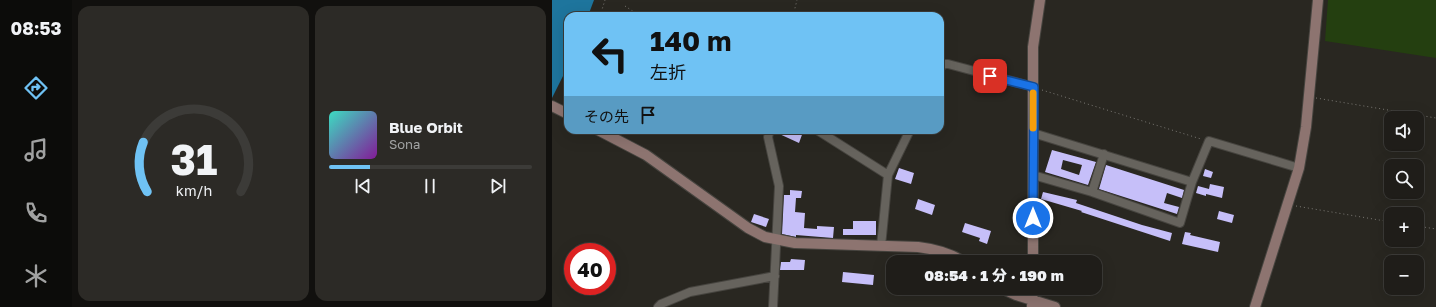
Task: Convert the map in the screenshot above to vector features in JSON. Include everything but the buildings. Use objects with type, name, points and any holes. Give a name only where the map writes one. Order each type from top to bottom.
[{"type":"street","points":[[1033,255],[1033,47],[1040,0]]},
{"type":"street","points":[[1255,307],[1299,168],[1306,127],[1318,0]]},
{"type":"street","points":[[944,64],[1034,87]]},
{"type":"street","points":[[1033,133],[1192,182]]},
{"type":"street","points":[[606,134],[646,155],[748,228],[765,236],[794,243],[930,248],[951,255]]},
{"type":"street","points":[[769,134],[768,137],[780,186],[773,307]]},
{"type":"street","points":[[823,134],[888,175]]},
{"type":"street","points":[[881,246],[888,175],[908,134]]},
{"type":"street","points":[[1033,175],[1092,192],[1180,223],[1192,182],[1209,141],[1299,168]]},
{"type":"street","points":[[1092,192],[1104,154]]},
{"type":"street","points":[[658,307],[661,304],[690,292],[775,276]]},
{"type":"street","points":[[1016,295],[1032,304],[1055,307]]},
{"type":"path","points":[[601,12],[605,0]]},
{"type":"path","points":[[794,12],[797,0]]},
{"type":"path","points":[[625,6],[634,12]]},
{"type":"path","points":[[1034,87],[1209,141]]},
{"type":"path","points":[[1309,97],[1436,118]]},
{"type":"path","points":[[1288,203],[1301,208],[1384,221]]},
{"type":"path","points":[[1424,227],[1436,229]]},
{"type":"green space","points":[[1328,0],[1436,0],[1436,58],[1325,41]]},
{"type":"water","points":[[552,0],[594,0],[590,12],[564,12],[564,74],[552,98]]},
{"type":"slow traffic","points":[[1033,93],[1033,128]]},
{"type":"route","points":[[990,76],[1034,87],[1033,218]]}]
